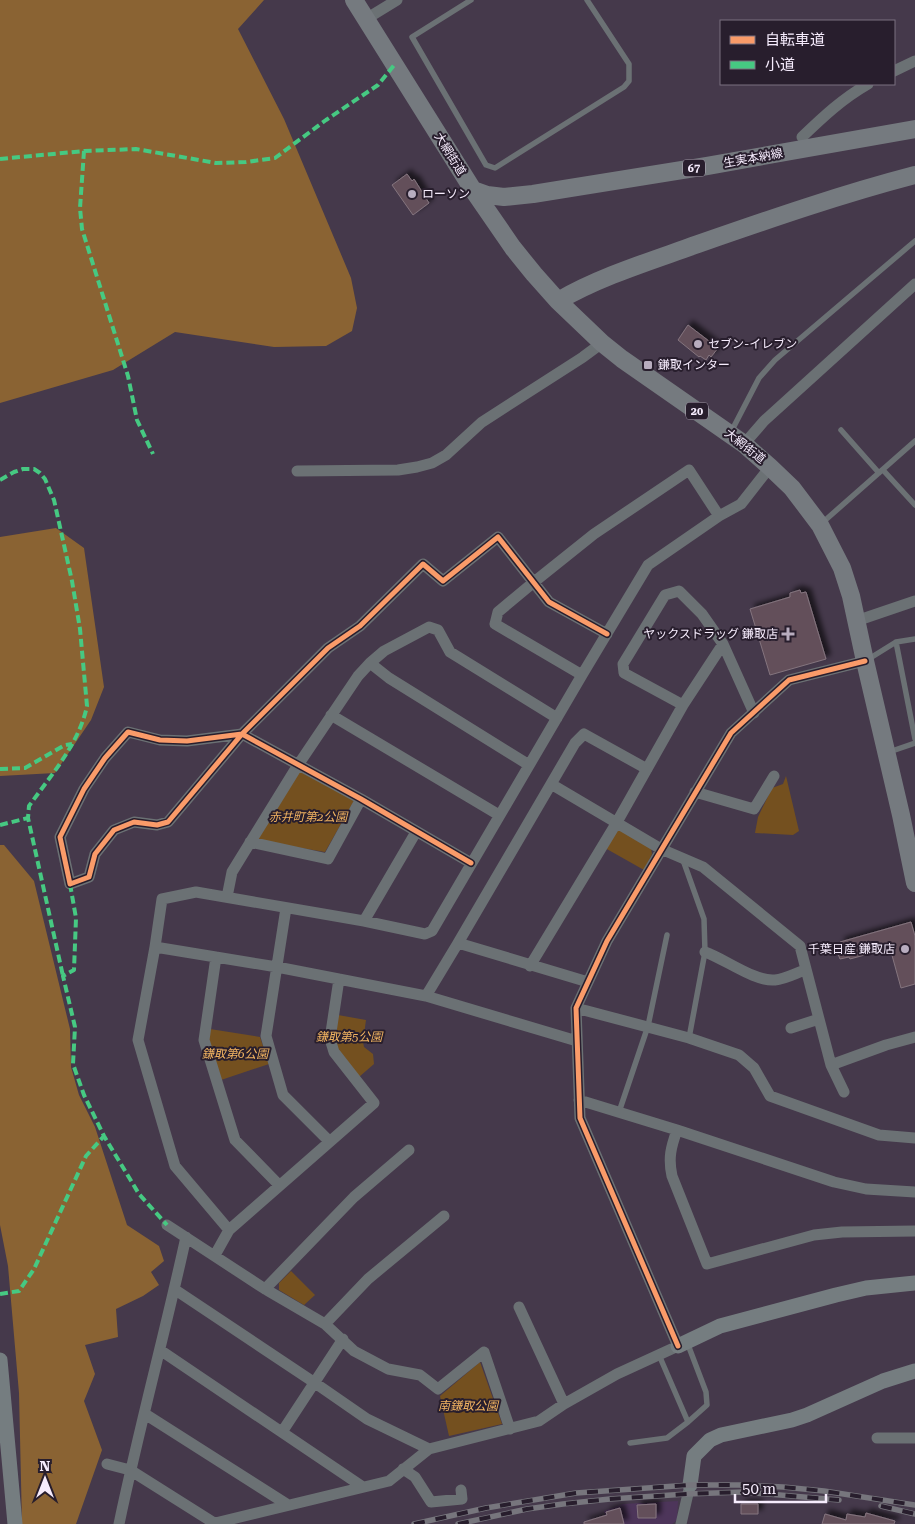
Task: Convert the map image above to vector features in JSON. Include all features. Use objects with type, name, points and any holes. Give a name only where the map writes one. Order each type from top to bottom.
[{"type":"main road","name":"大網街道","points":[[354,0],[473,190],[523,262],[558,301],[602,343],[737,439],[770,466],[792,488],[820,525],[842,568],[851,596],[915,883]]},
{"type":"main road","name":"生実本納線","points":[[473,190],[504,198],[707,166],[915,130]]},
{"type":"main road","points":[[558,301],[586,286],[665,256],[825,201],[915,175]]},
{"type":"street","points":[[366,19],[397,0]]},
{"type":"street","points":[[895,71],[915,61]]},
{"type":"street","points":[[802,137],[831,109],[866,85]]},
{"type":"street","points":[[737,439],[764,421],[915,284]]},
{"type":"street","points":[[297,471],[398,470],[432,463],[446,455],[482,422],[583,358],[602,343]]},
{"type":"street","points":[[229,1230],[175,1166],[138,1040],[162,899],[196,892],[364,921],[425,934],[432,932],[499,815],[648,565],[719,516],[741,504],[770,466]]},
{"type":"street","points":[[582,675],[495,624],[498,612],[594,534],[689,470],[719,516]]},
{"type":"street","points":[[471,863],[242,734],[187,741],[160,740],[128,732],[105,758],[84,788],[60,838],[70,884],[89,877],[95,854],[114,830],[134,822],[157,825],[168,822],[242,734],[328,648],[360,626],[423,564],[443,581],[498,537],[549,602],[607,634]]},
{"type":"street","points":[[683,706],[624,673],[623,664],[665,595],[679,591],[702,614],[723,644],[754,713]]},
{"type":"street","points":[[856,620],[915,601]]},
{"type":"street","points":[[227,897],[232,872],[298,765],[358,676],[384,651],[429,627],[438,630],[450,652],[557,718]]},
{"type":"street","points":[[530,966],[617,822],[683,706],[723,644]]},
{"type":"street","points":[[683,1344],[580,1118],[576,1008],[606,941],[731,733],[789,680],[865,661]]},
{"type":"street","points":[[370,663],[390,678],[529,765]]},
{"type":"street","points":[[331,715],[499,815]]},
{"type":"street","points":[[426,996],[575,743],[584,734],[647,769]]},
{"type":"street","points":[[695,792],[754,809],[774,776]]},
{"type":"street","points":[[551,784],[661,849],[703,867],[800,946],[831,1065],[844,1092]]},
{"type":"street","points":[[250,842],[328,859],[360,799]]},
{"type":"street","points":[[364,921],[416,832]]},
{"type":"street","points":[[286,908],[266,1036],[283,1095],[329,1141]]},
{"type":"street","points":[[458,943],[588,982]]},
{"type":"street","points":[[155,947],[277,967],[426,996],[577,1041]]},
{"type":"street","points":[[705,952],[717,956],[760,979],[777,980],[805,970]]},
{"type":"street","points":[[216,957],[204,1040],[235,1140],[279,1185]]},
{"type":"street","points":[[215,1255],[229,1230],[374,1103],[334,1052],[330,1039],[340,979]]},
{"type":"street","points":[[576,1008],[648,1026],[739,1055],[754,1068],[770,1096],[879,1135],[915,1138]]},
{"type":"street","points":[[791,1028],[819,1019]]},
{"type":"street","points":[[831,1065],[886,1045],[915,1037]]},
{"type":"street","points":[[579,1100],[834,1182],[866,1189],[915,1192]]},
{"type":"street","points":[[677,1130],[670,1151],[672,1176],[707,1264],[814,1234],[915,1231]]},
{"type":"street","points":[[266,1289],[354,1198],[409,1150]]},
{"type":"street","points":[[325,1324],[368,1279],[444,1216]]},
{"type":"street","points":[[167,1225],[266,1289],[325,1324],[343,1339],[354,1352],[388,1369],[420,1375],[438,1390],[484,1352],[510,1429]]},
{"type":"street","points":[[119,1524],[130,1470],[186,1237]]},
{"type":"street","points":[[108,1464],[130,1470],[212,1524],[389,1481],[429,1449],[539,1421],[564,1404],[617,1374],[720,1326],[866,1288],[915,1283]]},
{"type":"street","points":[[174,1290],[315,1383],[367,1420],[429,1449]]},
{"type":"street","points":[[519,1307],[564,1404]]},
{"type":"street","points":[[282,1432],[343,1339]]},
{"type":"street","points":[[160,1350],[363,1488]]},
{"type":"street","points":[[0,1360],[15,1524]]},
{"type":"street","points":[[681,1524],[690,1485],[694,1456],[710,1440],[735,1431],[808,1416],[883,1381],[915,1371]]},
{"type":"street","points":[[145,1414],[288,1505]]},
{"type":"street","points":[[877,1438],[915,1438]]},
{"type":"street","points":[[403,1469],[415,1477],[431,1502],[462,1499],[460,1490]]},
{"type":"lane","points":[[471,0],[412,38],[486,165],[494,168],[624,87],[629,81],[628,64],[587,0]]},
{"type":"lane","points":[[737,439],[759,378],[775,360],[915,242]]},
{"type":"lane","points":[[841,430],[915,505]]},
{"type":"lane","points":[[820,525],[915,441]]},
{"type":"lane","points":[[865,661],[896,642],[915,639]]},
{"type":"lane","points":[[896,642],[915,739]]},
{"type":"lane","points":[[887,753],[915,743]]},
{"type":"lane","points":[[682,858],[704,919],[705,952],[689,1038]]},
{"type":"lane","points":[[619,1112],[648,1026],[667,935]]},
{"type":"lane","points":[[630,1443],[667,1438],[706,1405],[706,1392],[683,1344]]},
{"type":"lane","points":[[659,1355],[688,1422]]},
{"type":"shaded area","points":[[0,0],[264,0],[238,29],[284,119],[351,278],[357,308],[352,331],[326,346],[274,347],[175,332],[113,370],[0,403]]},
{"type":"shaded area","points":[[56,528],[84,548],[104,687],[91,720],[55,773],[0,776],[0,537]]},
{"type":"shaded area","points":[[0,845],[4,845],[34,881],[70,1029],[71,1067],[79,1095],[95,1127],[127,1225],[159,1246],[164,1261],[151,1272],[159,1285],[143,1296],[116,1309],[118,1337],[85,1345],[95,1374],[84,1401],[102,1450],[76,1524],[22,1524],[19,1393],[8,1266],[0,1225]]},
{"type":"shaded area","points":[[678,1501],[677,1520],[672,1524],[608,1524],[604,1511],[623,1504]]},
{"type":"green space","name":"赤井町第2公園","points":[[306,771],[354,801],[325,852],[260,841],[258,836],[299,772]]},
{"type":"green space","points":[[786,776],[799,831],[793,835],[755,833],[758,817],[772,788],[783,784]]},
{"type":"green space","points":[[620,829],[651,848],[652,854],[644,870],[605,848],[616,831]]},
{"type":"green space","name":"鎌取第5公園","points":[[338,1015],[366,1020],[363,1042],[364,1047],[373,1054],[374,1064],[359,1077],[335,1047]]},
{"type":"green space","name":"鎌取第6公園","points":[[210,1029],[260,1037],[269,1064],[221,1080],[209,1039]]},
{"type":"green space","points":[[291,1271],[315,1295],[304,1305],[279,1290],[279,1283]]},
{"type":"green space","name":"南鎌取公園","points":[[480,1362],[502,1424],[449,1436],[440,1396]]},
{"type":"building","points":[[407,174],[412,181],[414,179],[429,203],[413,215],[392,185]]},
{"type":"building","points":[[688,325],[718,348],[711,357],[709,355],[706,360],[699,357],[678,340]]},
{"type":"building","name":"ヤックスドラッグ 鎌取店","points":[[800,590],[801,593],[806,592],[826,659],[770,675],[750,609],[790,597],[790,593]]},
{"type":"building","points":[[911,922],[915,936],[915,984],[901,988],[890,948],[850,959],[849,957],[840,959],[836,949],[842,948],[840,942]]},
{"type":"building","points":[[656,1504],[656,1518],[638,1518],[637,1505]]},
{"type":"building","points":[[741,1504],[758,1504],[758,1514],[741,1514]]},
{"type":"building","points":[[620,1508],[624,1524],[584,1524],[584,1522],[607,1515],[606,1512]]},
{"type":"building","points":[[866,1513],[895,1521],[894,1524],[822,1524],[825,1514],[846,1520],[847,1514],[865,1517]]},
{"type":"railway","points":[[414,1524],[486,1508],[576,1493],[690,1485],[783,1487],[824,1491],[915,1505]]},
{"type":"railway","points":[[458,1524],[527,1509],[563,1504],[687,1494],[743,1492],[839,1500]]},
{"type":"railway","points":[[881,1506],[915,1514]]},
{"type":"marked path","points":[[0,159],[84,151],[136,149],[216,163],[246,162],[275,158],[326,120],[378,85],[395,64]]},
{"type":"marked path","points":[[84,151],[80,208],[82,229],[128,376],[137,420],[153,454]]},
{"type":"marked path","points":[[0,480],[23,469],[34,469],[45,479],[54,500],[72,581],[80,629],[87,706],[78,733],[71,746],[29,806],[28,818],[63,976]]},
{"type":"marked path","points":[[0,769],[25,768],[65,745],[72,744]]},
{"type":"marked path","points":[[0,825],[28,818]]},
{"type":"marked path","points":[[70,884],[76,918],[74,970],[63,976],[75,1027],[73,1064],[84,1095],[104,1136],[139,1194],[167,1225]]},
{"type":"marked path","points":[[0,1294],[19,1291],[34,1269],[86,1156],[104,1136]]},
{"type":"cycle path","points":[[471,863],[361,799],[242,734],[187,741],[160,740],[128,732],[105,758],[84,789],[60,837],[70,884],[89,877],[95,854],[114,830],[134,822],[157,825],[168,822],[242,734],[328,648],[360,626],[423,564],[443,581],[498,537],[549,602],[607,634]]},
{"type":"cycle path","points":[[678,1346],[580,1118],[576,1008],[607,941],[731,733],[789,680],[865,661]]},
{"type":"place","name":"ローソン","points":[[412,194]]},
{"type":"place","name":"セブン-イレブン","points":[[698,344]]},
{"type":"place","name":"鎌取インター","points":[[648,365]]},
{"type":"place","name":"ヤックスドラッグ 鎌取店","points":[[788,634]]},
{"type":"place","name":"千葉日産 鎌取店","points":[[905,949]]}]
